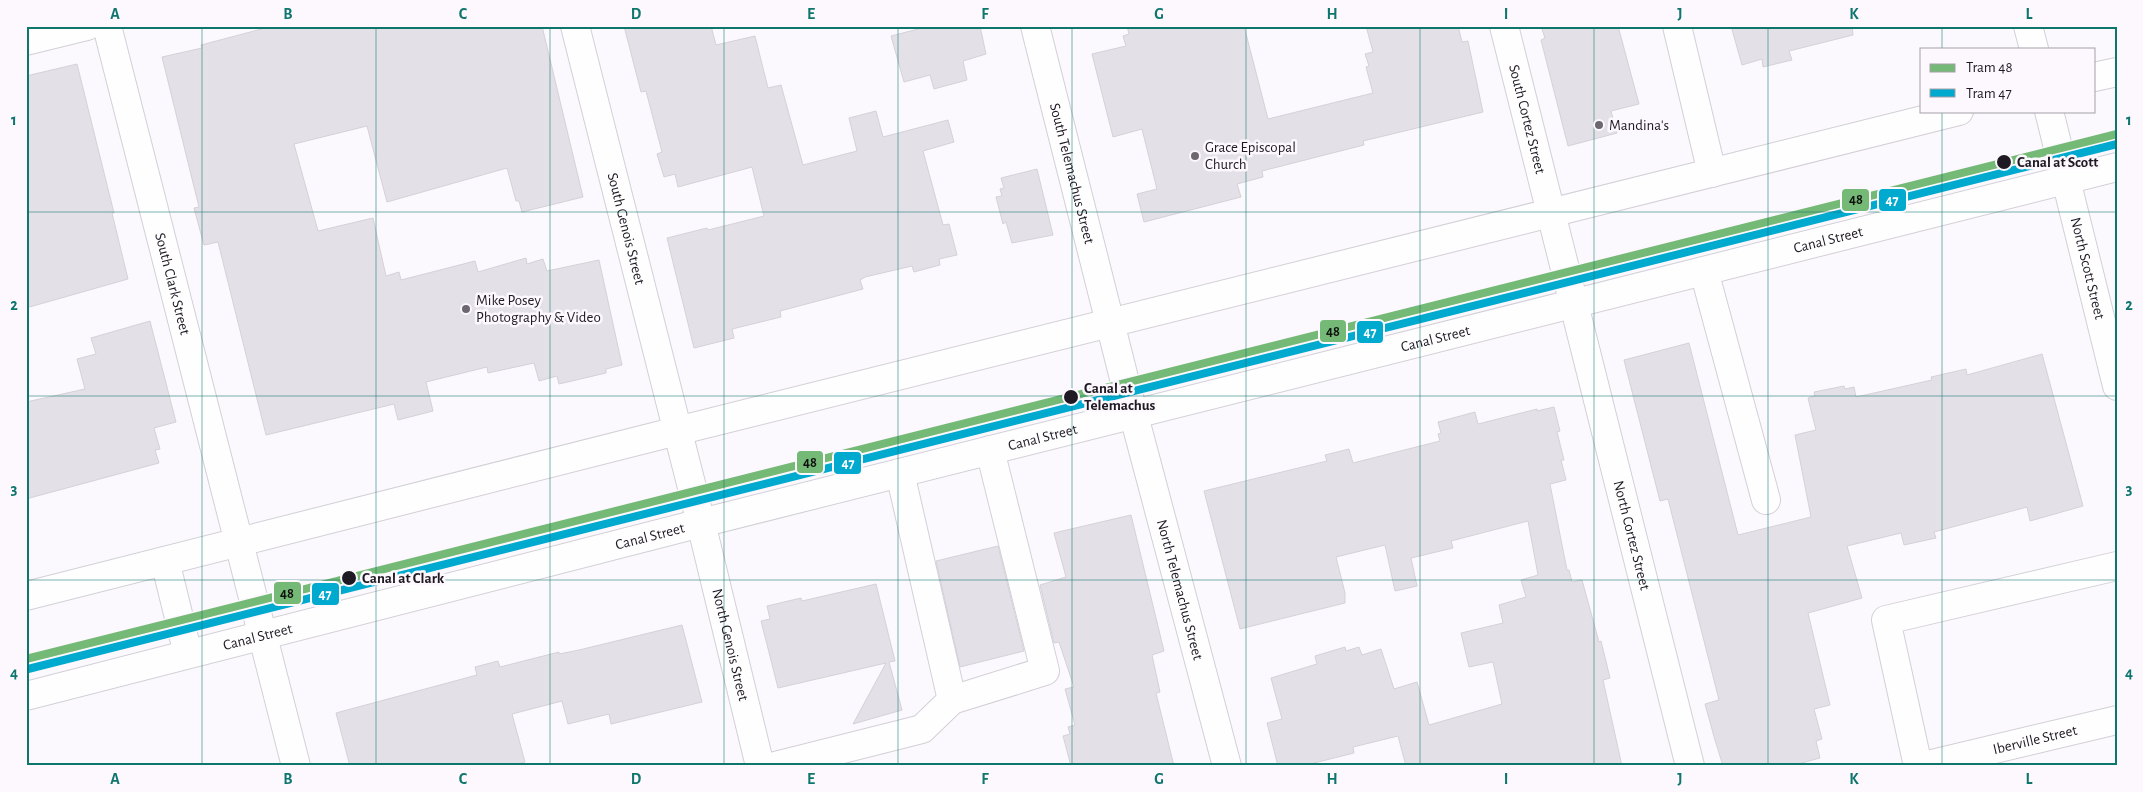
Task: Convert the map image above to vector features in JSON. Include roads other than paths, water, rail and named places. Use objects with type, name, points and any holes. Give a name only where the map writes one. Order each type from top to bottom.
[{"type":"main road","points":[[26,42],[86,26]]},
{"type":"main road","name":"South Clark Street","points":[[107,26],[296,766]]},
{"type":"main road","name":"South Genois Street","points":[[574,26],[701,523]]},
{"type":"main road","name":"South Telemachus Street","points":[[1035,26],[1133,414]]},
{"type":"main road","name":"South Cortez Street","points":[[1504,26],[1574,303]]},
{"type":"main road","points":[[1678,26],[1712,173]]},
{"type":"main road","points":[[2028,26],[2034,48]]},
{"type":"main road","points":[[2096,77],[2117,72]]},
{"type":"main road","points":[[26,596],[1110,322],[1955,112]]},
{"type":"main road","name":"North Scott Street","points":[[2050,112],[2117,386]]},
{"type":"main road","name":"Canal Street","points":[[26,696],[990,450],[2117,168]]},
{"type":"main road","points":[[1704,271],[1766,500]]},
{"type":"main road","name":"North Cortez Street","points":[[1574,303],[1690,766]]},
{"type":"main road","name":"North Telemachus Street","points":[[1133,414],[1227,766]]},
{"type":"main road","points":[[775,766],[922,730],[952,700],[1045,670],[990,450]]},
{"type":"main road","points":[[900,473],[952,700]]},
{"type":"main road","name":"North Genois Street","points":[[701,523],[760,766]]},
{"type":"main road","points":[[165,561],[188,654]]},
{"type":"main road","points":[[1918,766],[1886,620],[2117,566]]},
{"type":"main road","name":"Iberville Street","points":[[1923,766],[2117,720]]},
{"type":"tram line","name":"48","points":[[26,659],[2117,134]]},
{"type":"tram line","name":"47","points":[[28,669],[2117,144]]},
{"type":"place","name":"Mandina's","points":[[1599,125]]},
{"type":"place","name":"Grace Episcopal Church","points":[[1195,156]]},
{"type":"place","name":"Canal at Scott","points":[[2004,162]]},
{"type":"place","name":"Mike Posey Photography & Video","points":[[466,309]]},
{"type":"place","name":"Canal at Telemachus","points":[[1071,397]]},
{"type":"place","name":"Canal at Clark","points":[[349,578]]}]
